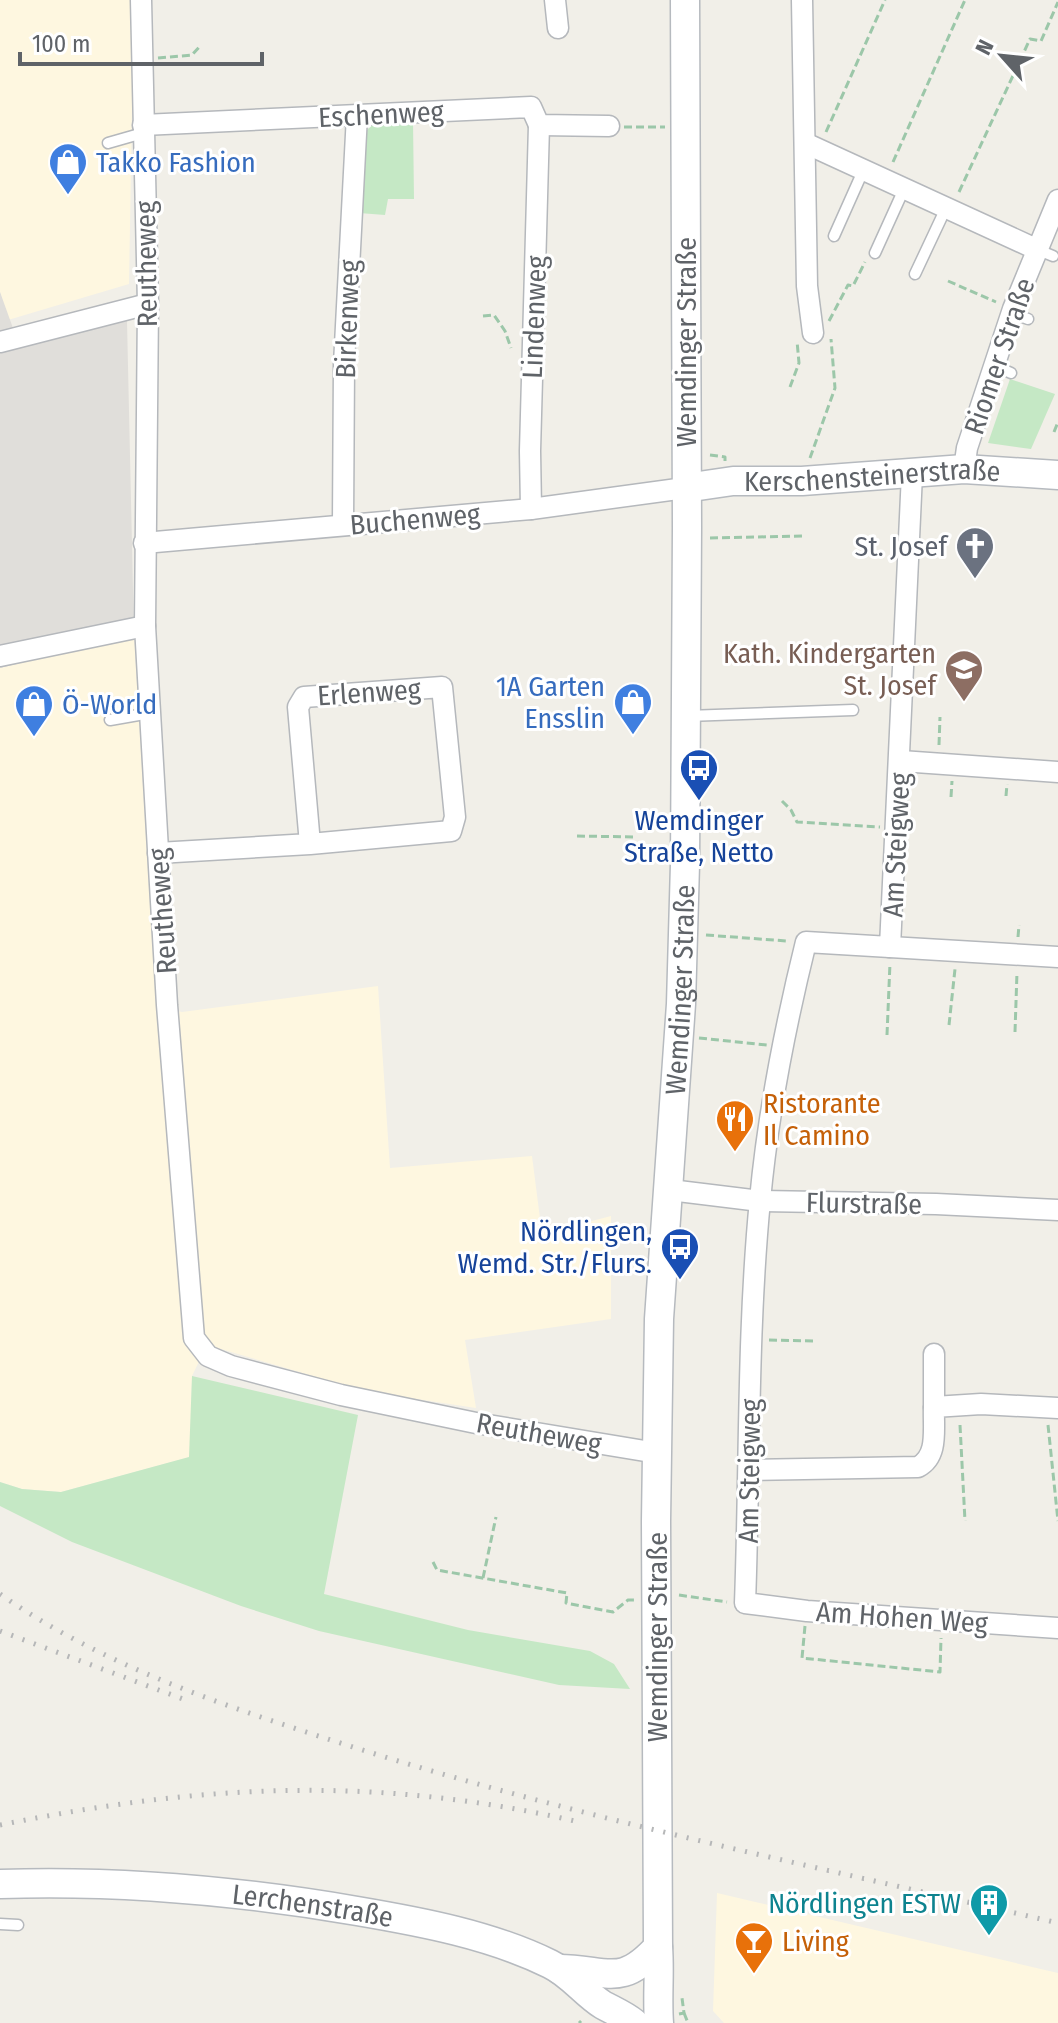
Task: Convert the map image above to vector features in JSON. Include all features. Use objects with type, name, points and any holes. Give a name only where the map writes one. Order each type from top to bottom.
[{"type":"main road","name":"Wemdinger Straße","points":[[673,2020],[671,1994],[661,1978],[658,1947],[657,1453],[659,1319],[670,1190],[683,935],[687,527],[685,0]]},
{"type":"main road","name":"Kerschensteinerstraße","points":[[685,488],[733,481],[802,481],[964,469],[1058,475]]},
{"type":"main road","name":"Lerchenstraße","points":[[0,1884],[227,1892],[320,1909],[407,1919],[483,1939],[559,1969],[609,2014],[621,2012],[634,2023]]},
{"type":"main road","points":[[559,1969],[586,1969],[601,1975],[626,1972],[644,1962],[658,1947]]},
{"type":"street","name":"Reutheweg","points":[[141,0],[148,304],[145,626],[167,1005],[197,1344],[208,1356],[231,1366],[356,1398],[476,1423],[657,1453]]},
{"type":"street","points":[[555,0],[558,28]]},
{"type":"street","points":[[802,0],[811,146],[805,336]]},
{"type":"street","name":"Eschenweg","points":[[143,129],[531,107],[539,125]]},
{"type":"street","name":"Birkenweg","points":[[343,524],[345,349],[357,115]]},
{"type":"street","points":[[539,125],[609,126]]},
{"type":"street","name":"Lindenweg","points":[[531,509],[539,125]]},
{"type":"street","points":[[811,146],[1045,252]]},
{"type":"street","name":"Riomer Straße","points":[[964,469],[967,448],[1003,370],[1018,314],[1045,252],[1058,200]]},
{"type":"street","points":[[0,342],[148,304]]},
{"type":"street","name":"Am Steigweg","points":[[745,1603],[752,1340],[760,1201],[782,1046],[806,942],[890,947],[912,474]]},
{"type":"street","name":"Buchenweg","points":[[144,543],[531,509],[685,488]]},
{"type":"street","points":[[0,656],[145,626]]},
{"type":"street","name":"Erlenweg","points":[[158,853],[310,844],[451,831],[455,817],[442,687],[304,697],[298,707],[310,844]]},
{"type":"street","points":[[901,761],[1058,772]]},
{"type":"street","points":[[890,947],[1058,957]]},
{"type":"street","name":"Flurstraße","points":[[670,1190],[760,1201],[1058,1210]]},
{"type":"street","points":[[750,1470],[918,1467],[928,1462],[932,1452],[934,1354]]},
{"type":"street","points":[[934,1407],[1052,1407]]},
{"type":"street","name":"Am Hohen Weg","points":[[745,1603],[807,1611],[1058,1628]]},
{"type":"lane","points":[[108,143],[143,129]]},
{"type":"lane","points":[[834,236],[863,171]]},
{"type":"lane","points":[[875,253],[904,189]]},
{"type":"lane","points":[[915,274],[948,209]]},
{"type":"lane","points":[[685,716],[853,710]]},
{"type":"lane","points":[[110,720],[150,713]]},
{"type":"lane","points":[[0,1924],[18,1925]]},
{"type":"path","points":[[811,146],[885,0]]},
{"type":"path","points":[[885,180],[965,0]]},
{"type":"path","points":[[948,209],[1030,39],[1041,41],[1058,2]]},
{"type":"path","points":[[143,60],[192,55],[201,45]]},
{"type":"path","points":[[609,126],[668,127]]},
{"type":"path","points":[[790,387],[805,336],[832,319],[848,285],[853,286],[869,254],[875,253]]},
{"type":"path","points":[[948,281],[1018,314]]},
{"type":"path","points":[[483,316],[494,315],[505,331],[511,348]]},
{"type":"path","points":[[802,481],[835,388],[830,336],[805,336]]},
{"type":"path","points":[[1054,432],[1058,422]]},
{"type":"path","points":[[703,538],[803,536]]},
{"type":"path","points":[[938,764],[940,717]]},
{"type":"path","points":[[782,801],[797,822],[895,828]]},
{"type":"path","points":[[577,836],[635,837]]},
{"type":"path","points":[[683,935],[806,942]]},
{"type":"path","points":[[887,1035],[890,947]]},
{"type":"path","points":[[949,1025],[957,952]]},
{"type":"path","points":[[1015,1032],[1018,956]]},
{"type":"path","points":[[679,1037],[782,1046]]},
{"type":"path","points":[[752,1340],[817,1341]]},
{"type":"path","points":[[959,1405],[965,1521]]},
{"type":"path","points":[[1052,1407],[1058,1521]]},
{"type":"path","points":[[483,1578],[496,1517]]},
{"type":"path","points":[[433,1562],[437,1570],[567,1593],[566,1603],[613,1612],[628,1600]]},
{"type":"path","points":[[671,1594],[745,1603]]},
{"type":"path","points":[[807,1611],[802,1658],[940,1672],[942,1619]]},
{"type":"path","points":[[673,2020],[688,2023]]},
{"type":"shaded area","points":[[0,0],[131,0],[133,50],[129,284],[8,320],[0,292]]},
{"type":"shaded area","points":[[0,292],[18,342],[127,321],[134,635],[0,668]]},
{"type":"shaded area","points":[[134,635],[156,1006],[182,1012],[378,986],[390,1168],[532,1156],[542,1234],[611,1216],[611,1319],[465,1340],[476,1408],[364,1391],[207,1345],[192,1376],[190,1457],[61,1492],[22,1489],[0,1482],[0,668]]},
{"type":"shaded area","points":[[717,1893],[1058,1973],[1058,2023],[724,2023],[713,2011]]},
{"type":"green space","points":[[413,121],[414,199],[388,199],[385,215],[359,213],[364,134],[373,123]]},
{"type":"green space","points":[[1010,379],[1055,394],[1031,449],[988,443]]},
{"type":"green space","points":[[192,1376],[358,1415],[324,1594],[468,1630],[590,1651],[614,1664],[630,1689],[559,1685],[319,1631],[241,1606],[72,1542],[0,1506],[0,1482],[22,1489],[61,1492],[189,1457]]},
{"type":"railway","points":[[0,1594],[77,1641],[160,1679],[245,1712],[421,1768],[602,1817],[1058,1923]]},
{"type":"railway","points":[[0,1631],[191,1702]]},
{"type":"railway","points":[[0,1825],[148,1801],[290,1790],[360,1791],[431,1797],[579,1822]]},
{"type":"place","name":"Takko Fashion","points":[[68,196]]},
{"type":"place","name":"St. Josef","points":[[975,580]]},
{"type":"place","name":"Kath. Kindergarten St. Josef","points":[[964,703]]},
{"type":"place","name":"1A Garten Ensslin","points":[[633,736]]},
{"type":"place","name":"Ö-World","points":[[34,738]]},
{"type":"place","name":"Wemdinger Straße, Netto","points":[[699,802]]},
{"type":"place","name":"Ristorante Il Camino","points":[[735,1153]]},
{"type":"place","name":"Nördlingen, Wemd. Str./Flurs.","points":[[680,1281]]},
{"type":"place","name":"Nördlingen ESTW","points":[[989,1937]]},
{"type":"place","name":"Living","points":[[754,1975]]}]
